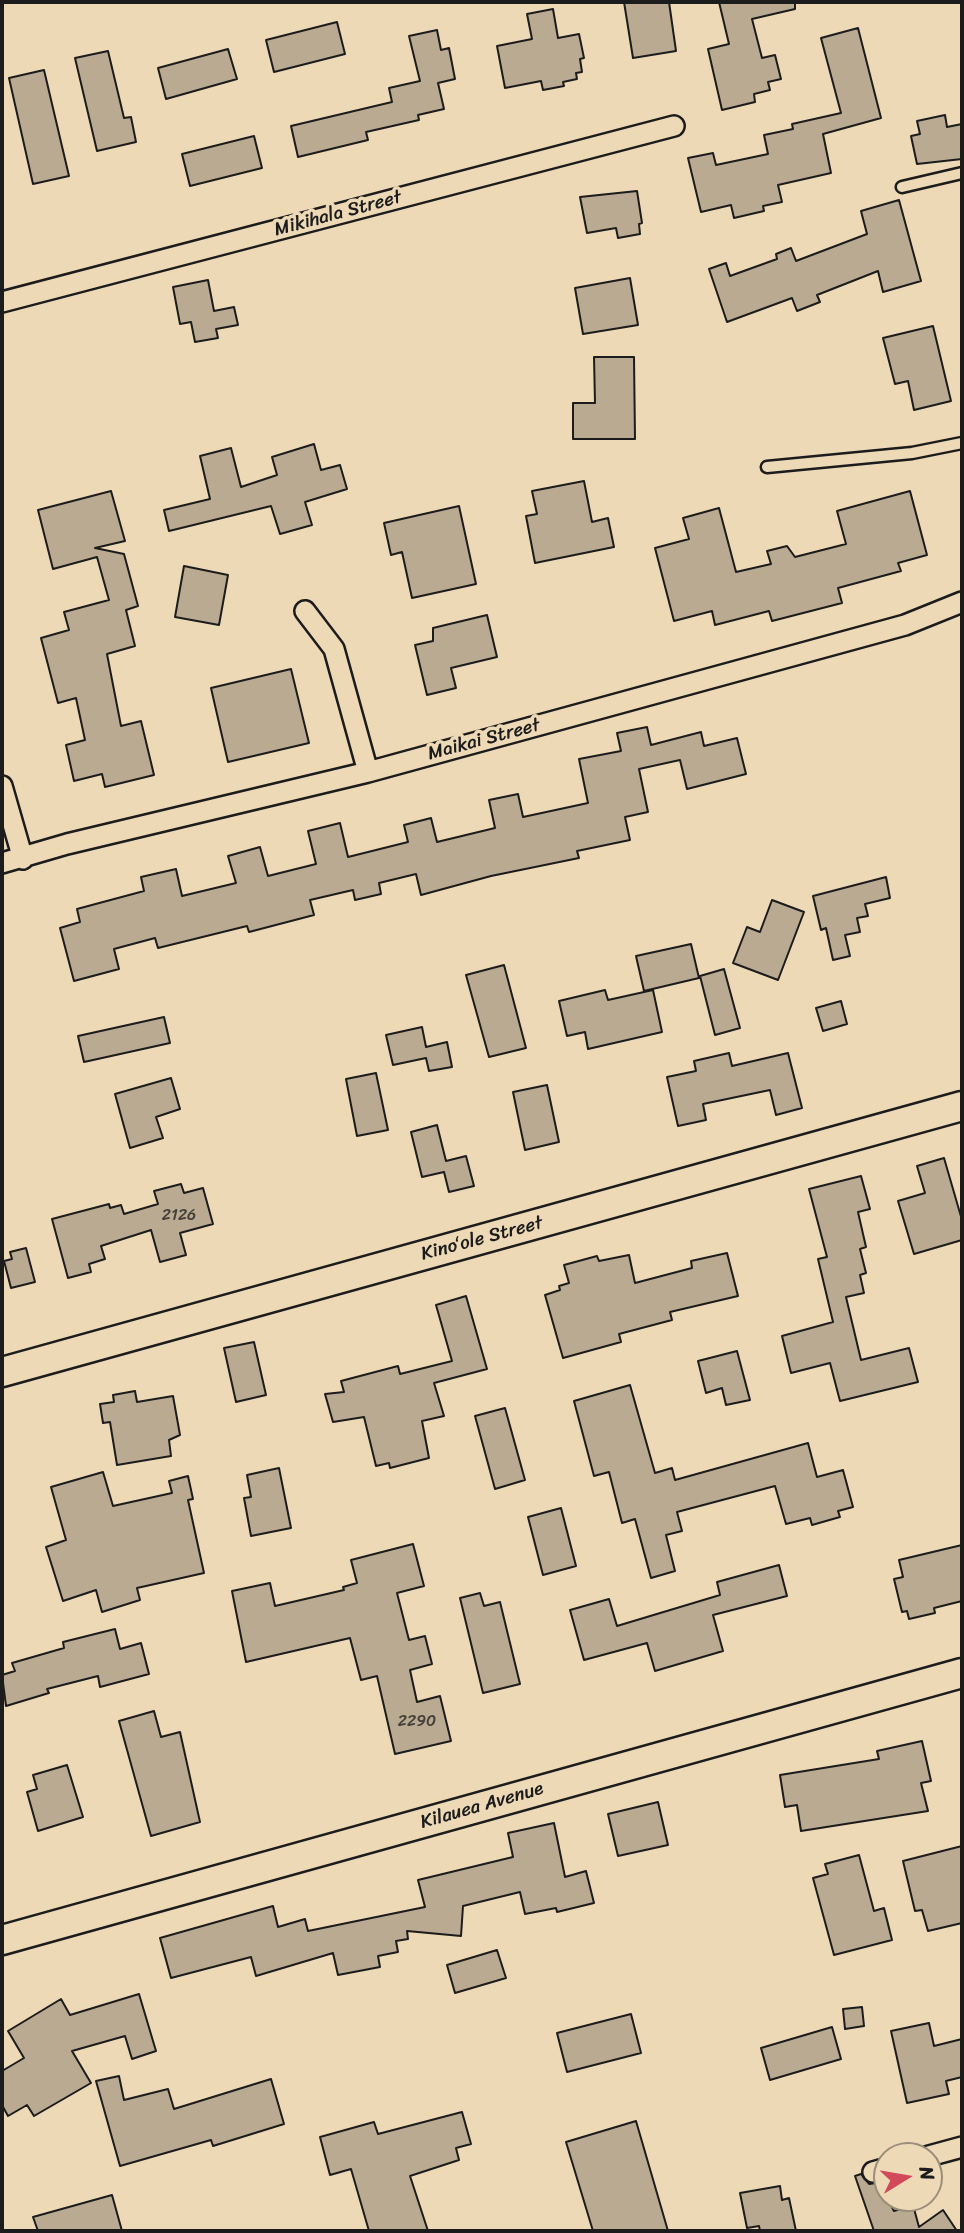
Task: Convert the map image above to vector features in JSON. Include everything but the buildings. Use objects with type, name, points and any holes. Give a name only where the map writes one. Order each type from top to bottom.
[{"type":"street","name":"Mikihala Street","points":[[2,302],[674,125]]},
{"type":"street","name":"Maikai Street","points":[[2,863],[67,844],[368,772],[905,625],[962,601]]},
{"type":"street","points":[[305,611],[334,649],[368,772]]},
{"type":"street","points":[[2,786],[23,859]]},
{"type":"street","name":"Kinoʻole Street","points":[[2,1372],[962,1106]]},
{"type":"street","name":"Kilauea Avenue","points":[[2,1940],[962,1673]]},
{"type":"street","points":[[943,2153],[962,2147]]},
{"type":"lane","points":[[902,187],[962,173]]},
{"type":"lane","points":[[767,467],[912,453],[962,443]]}]
